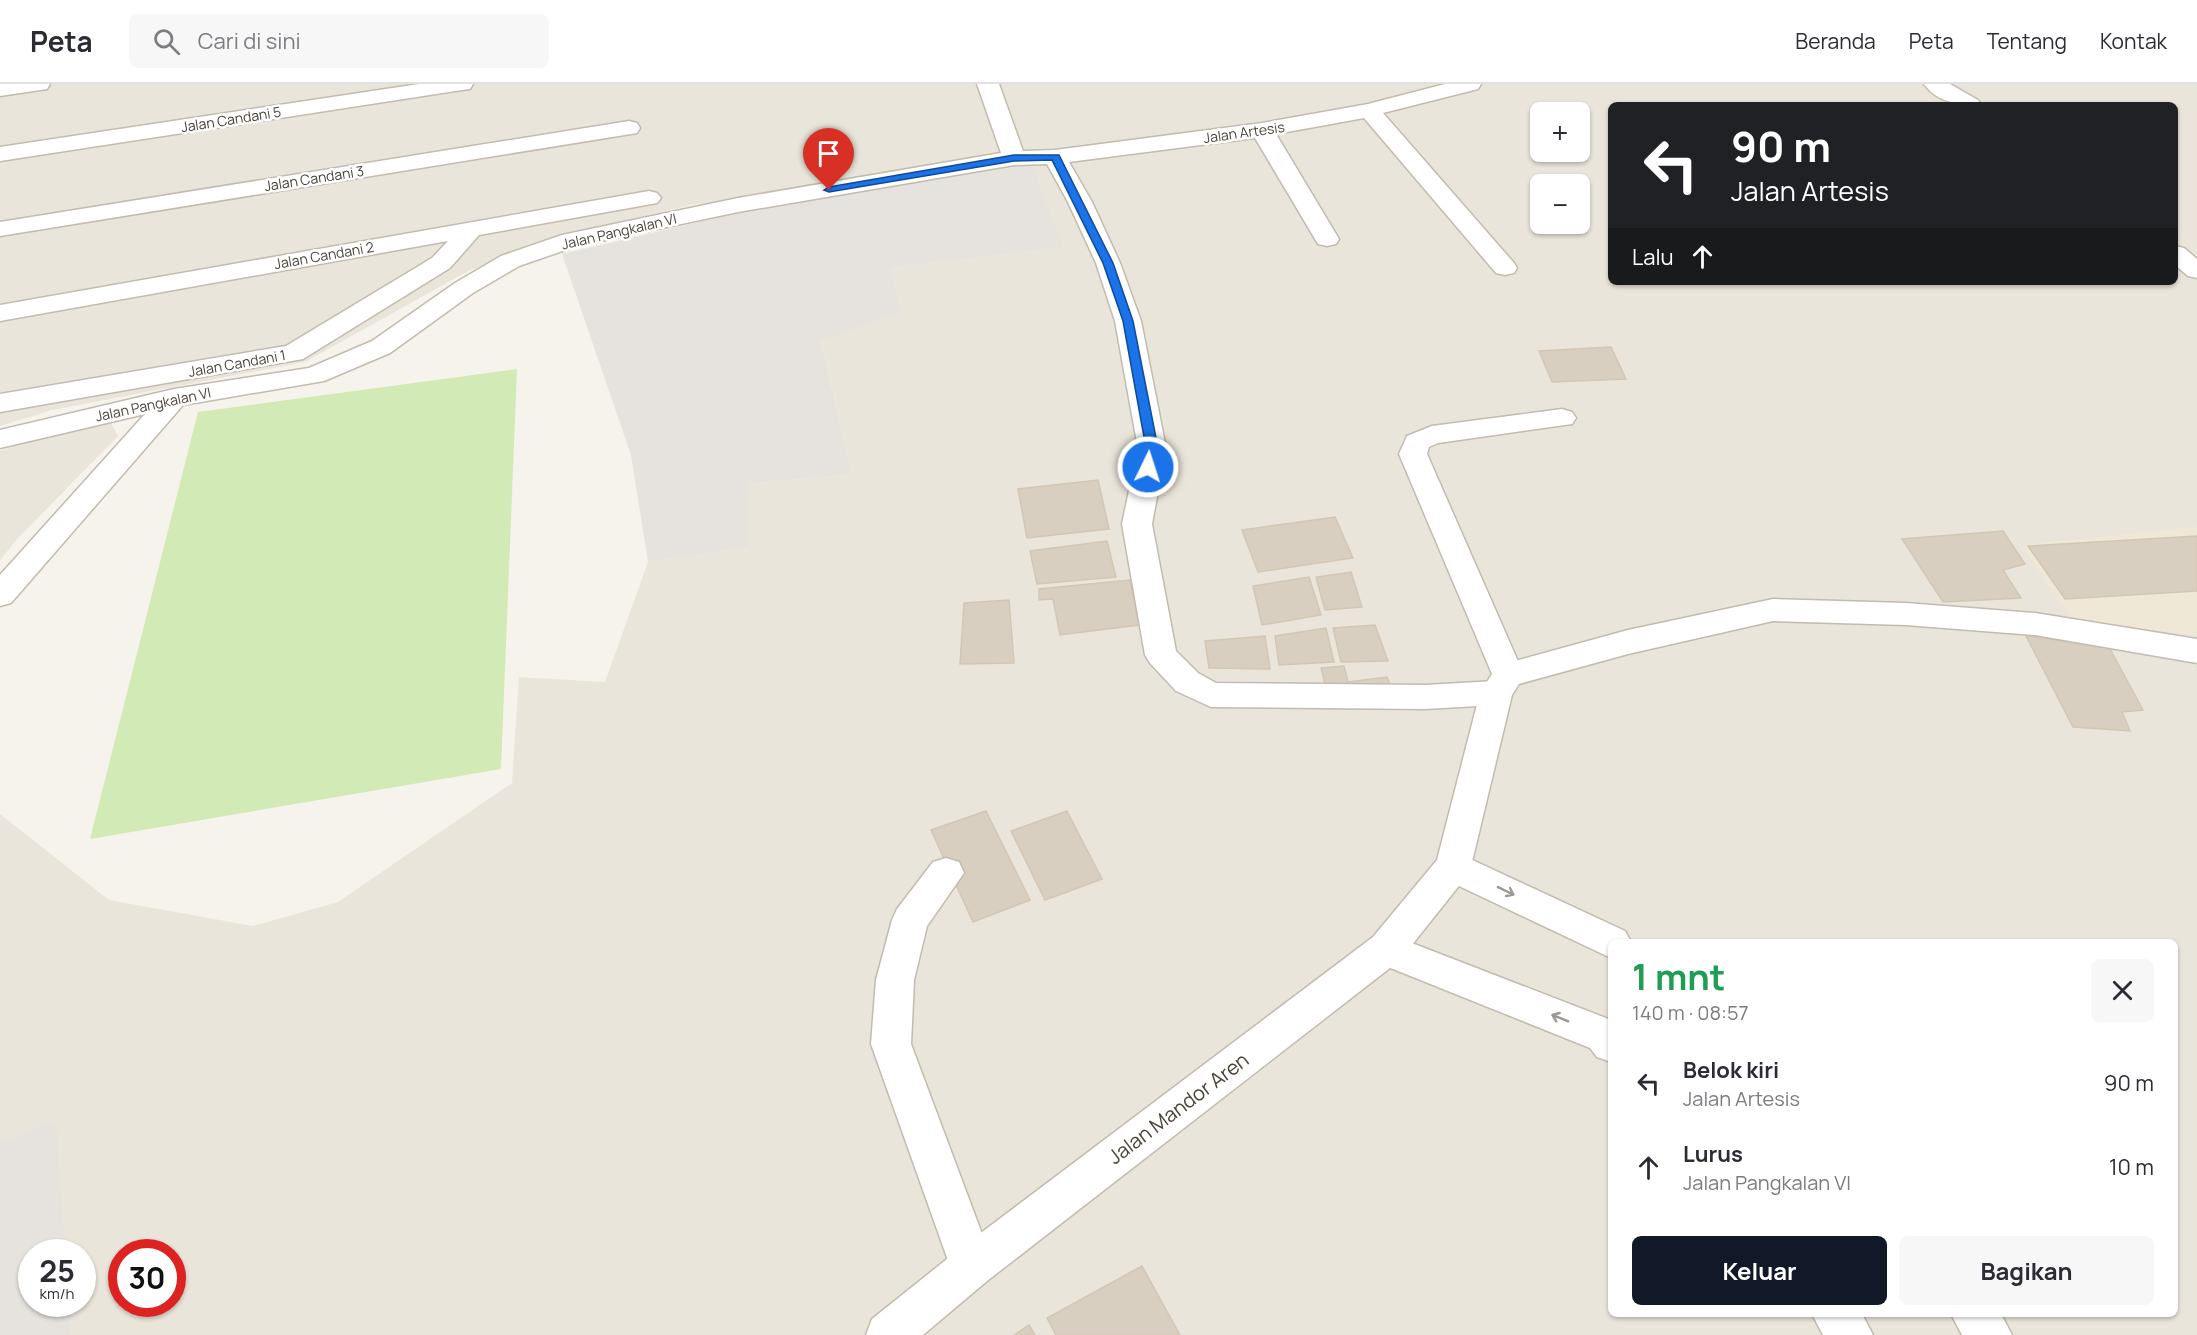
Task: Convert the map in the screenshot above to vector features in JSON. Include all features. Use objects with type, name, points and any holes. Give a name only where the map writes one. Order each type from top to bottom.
[{"type":"street","points":[[0,90],[39,84]]},
{"type":"street","name":"Jalan Candani 5","points":[[0,154],[462,84]]},
{"type":"street","points":[[988,84],[1014,158]]},
{"type":"street","name":"Jalan Artesis","points":[[1014,158],[1055,157],[1262,130],[1369,110],[1470,84]]},
{"type":"street","points":[[1935,84],[1965,102]]},
{"type":"street","points":[[1369,110],[1505,268]]},
{"type":"street","name":"Jalan Candani 3","points":[[0,229],[629,128]]},
{"type":"street","points":[[1262,130],[1327,239]]},
{"type":"street","points":[[1055,157],[1108,263],[1128,321],[1152,448],[1137,524],[1161,655],[1187,682],[1211,695],[1425,697],[1502,684],[1628,642],[1773,610],[1906,614],[2035,624],[2197,651]]},
{"type":"street","name":"Jalan Pangkalan VI","points":[[0,440],[174,398],[315,375],[381,347],[464,288],[510,261],[571,240],[738,205],[1014,158]]},
{"type":"street","name":"Jalan Candani 2","points":[[0,312],[649,198]]},
{"type":"street","name":"Jalan Candani 1","points":[[0,403],[294,353],[441,263],[472,229]]},
{"type":"street","points":[[2178,256],[2197,270]]},
{"type":"street","points":[[0,595],[174,398]]},
{"type":"street","points":[[1562,418],[1432,435],[1417,442],[1413,454],[1502,684],[1453,866],[1608,940]]},
{"type":"street","name":"Jalan Mandor Aren","points":[[888,1335],[972,1266],[1386,949],[1453,866]]},
{"type":"street","points":[[946,873],[910,920],[895,980],[891,1044],[972,1266]]},
{"type":"street","points":[[1386,949],[1608,1036]]},
{"type":"street","points":[[1836,1317],[1851,1335]]},
{"type":"street","points":[[1975,1317],[1990,1335]]},
{"type":"shaded area","points":[[0,84],[2197,84],[2197,1335],[0,1335],[0,814],[109,900],[253,926],[338,902],[512,783],[519,677],[605,682],[648,562],[747,547],[749,484],[852,474],[821,339],[902,312],[891,268],[1062,247],[866,183],[690,205],[556,239],[470,270],[305,362],[52,410],[0,426]]},
{"type":"shaded area","points":[[1032,165],[1063,247],[891,268],[902,312],[821,340],[852,474],[749,484],[748,547],[648,562],[631,455],[562,254],[866,183]]},
{"type":"shaded area","points":[[111,423],[118,436],[18,538],[0,560],[0,451],[67,429]]},
{"type":"shaded area","points":[[2197,527],[2197,635],[2073,621],[2022,545]]},
{"type":"shaded area","points":[[56,1121],[64,1239],[18,1239],[18,1317],[70,1317],[71,1335],[0,1335],[0,1143]]},
{"type":"green space","points":[[517,369],[501,769],[90,839],[198,412]]},
{"type":"building","points":[[1611,347],[1626,379],[1552,382],[1539,351]]},
{"type":"building","points":[[1098,480],[1109,529],[1027,538],[1018,489]]},
{"type":"building","points":[[1335,517],[1353,558],[1258,572],[1242,530]]},
{"type":"building","points":[[2003,531],[2025,564],[2003,570],[2021,598],[1943,602],[1902,539]]},
{"type":"building","points":[[2197,536],[2197,591],[2065,599],[2028,546]]},
{"type":"building","points":[[1107,541],[1116,577],[1037,584],[1030,551]]},
{"type":"building","points":[[1351,572],[1362,607],[1325,610],[1316,577]]},
{"type":"building","points":[[1309,577],[1321,615],[1262,625],[1253,586]]},
{"type":"building","points":[[1130,580],[1139,625],[1060,635],[1053,599],[1039,600],[1039,589]]},
{"type":"building","points":[[1009,600],[1014,663],[960,664],[964,603]]},
{"type":"building","points":[[1375,625],[1388,661],[1341,662],[1333,628]]},
{"type":"building","points":[[1326,628],[1334,662],[1279,665],[1275,636]]},
{"type":"building","points":[[1265,636],[1270,669],[1209,668],[1205,641]]},
{"type":"building","points":[[2026,636],[2109,647],[2143,710],[2122,712],[2130,731],[2073,727]]},
{"type":"building","points":[[1344,666],[1348,682],[1387,677],[1392,690],[1327,692],[1321,668]]},
{"type":"building","points":[[986,811],[1030,900],[973,922],[931,830]]},
{"type":"building","points":[[1067,811],[1102,879],[1045,900],[1011,831]]},
{"type":"building","points":[[1142,1266],[1180,1335],[1056,1335],[1047,1318]]},
{"type":"building","points":[[1029,1325],[1035,1335],[1014,1335]]},
{"type":"route","points":[[829,190],[1014,158],[1055,157],[1080,202],[1108,263],[1128,321],[1152,448],[1148,467]]}]
